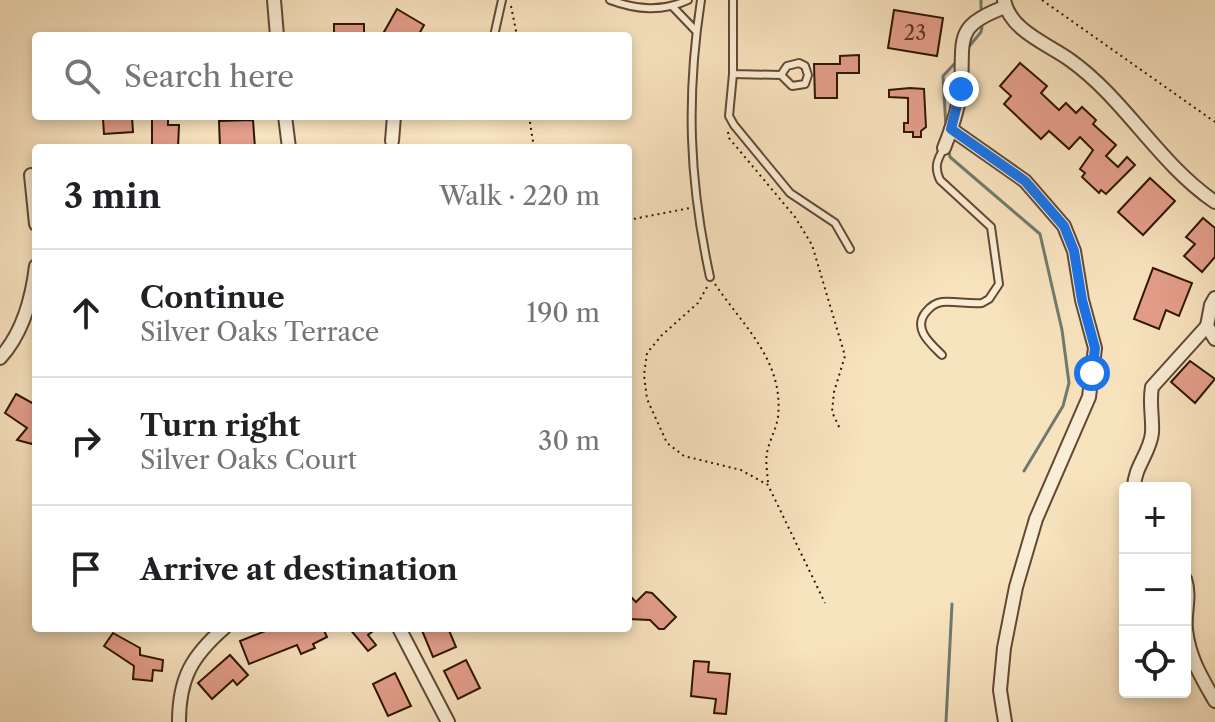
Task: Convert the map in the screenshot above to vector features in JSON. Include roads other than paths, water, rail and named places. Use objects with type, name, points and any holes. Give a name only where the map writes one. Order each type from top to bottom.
[{"type":"street","points":[[274,0],[277,32]]},
{"type":"street","points":[[944,148],[961,89],[965,32],[975,20],[1004,3],[1017,23],[1036,40],[1093,78],[1150,143],[1191,184],[1215,202]]},
{"type":"street","points":[[286,120],[288,144]]},
{"type":"street","points":[[392,141],[394,120]]},
{"type":"street","points":[[951,129],[1025,181],[1064,226],[1074,251],[1082,300],[1095,348],[1089,397],[1036,519],[1016,587],[1004,648],[1000,690],[1005,722]]},
{"type":"street","points":[[31,175],[32,183]]},
{"type":"street","points":[[0,358],[23,318],[32,294]]},
{"type":"street","points":[[1134,482],[1152,435],[1149,400],[1152,387],[1207,326],[1215,298]]},
{"type":"street","points":[[1207,326],[1215,339]]},
{"type":"street","points":[[1186,626],[1193,664],[1215,701]]},
{"type":"street","points":[[179,722],[183,680],[201,648],[219,632]]},
{"type":"street","points":[[401,632],[448,722]]},
{"type":"lane","points":[[495,32],[505,0]]},
{"type":"lane","points":[[610,0],[631,8],[673,7],[688,0]]},
{"type":"lane","points":[[701,0],[690,126],[697,206],[710,277]]},
{"type":"lane","points":[[733,0],[733,74],[729,116],[790,193],[835,223],[850,249]]},
{"type":"lane","points":[[673,7],[696,31]]},
{"type":"lane","points":[[733,74],[781,75],[792,86],[805,84],[808,75],[805,66],[799,63],[787,66],[781,75]]},
{"type":"lane","points":[[942,355],[925,338],[921,319],[928,310],[942,302],[982,303],[996,292],[1000,276],[991,227],[940,180],[936,164],[944,148]]},
{"type":"waterway","points":[[981,0],[981,8]]},
{"type":"waterway","points":[[967,49],[982,27]]},
{"type":"waterway","points":[[946,128],[943,76],[957,61]]},
{"type":"waterway","points":[[948,147],[950,157],[1040,234],[1062,330],[1069,383],[1063,406],[1024,471]]},
{"type":"waterway","points":[[946,722],[952,604]]}]
